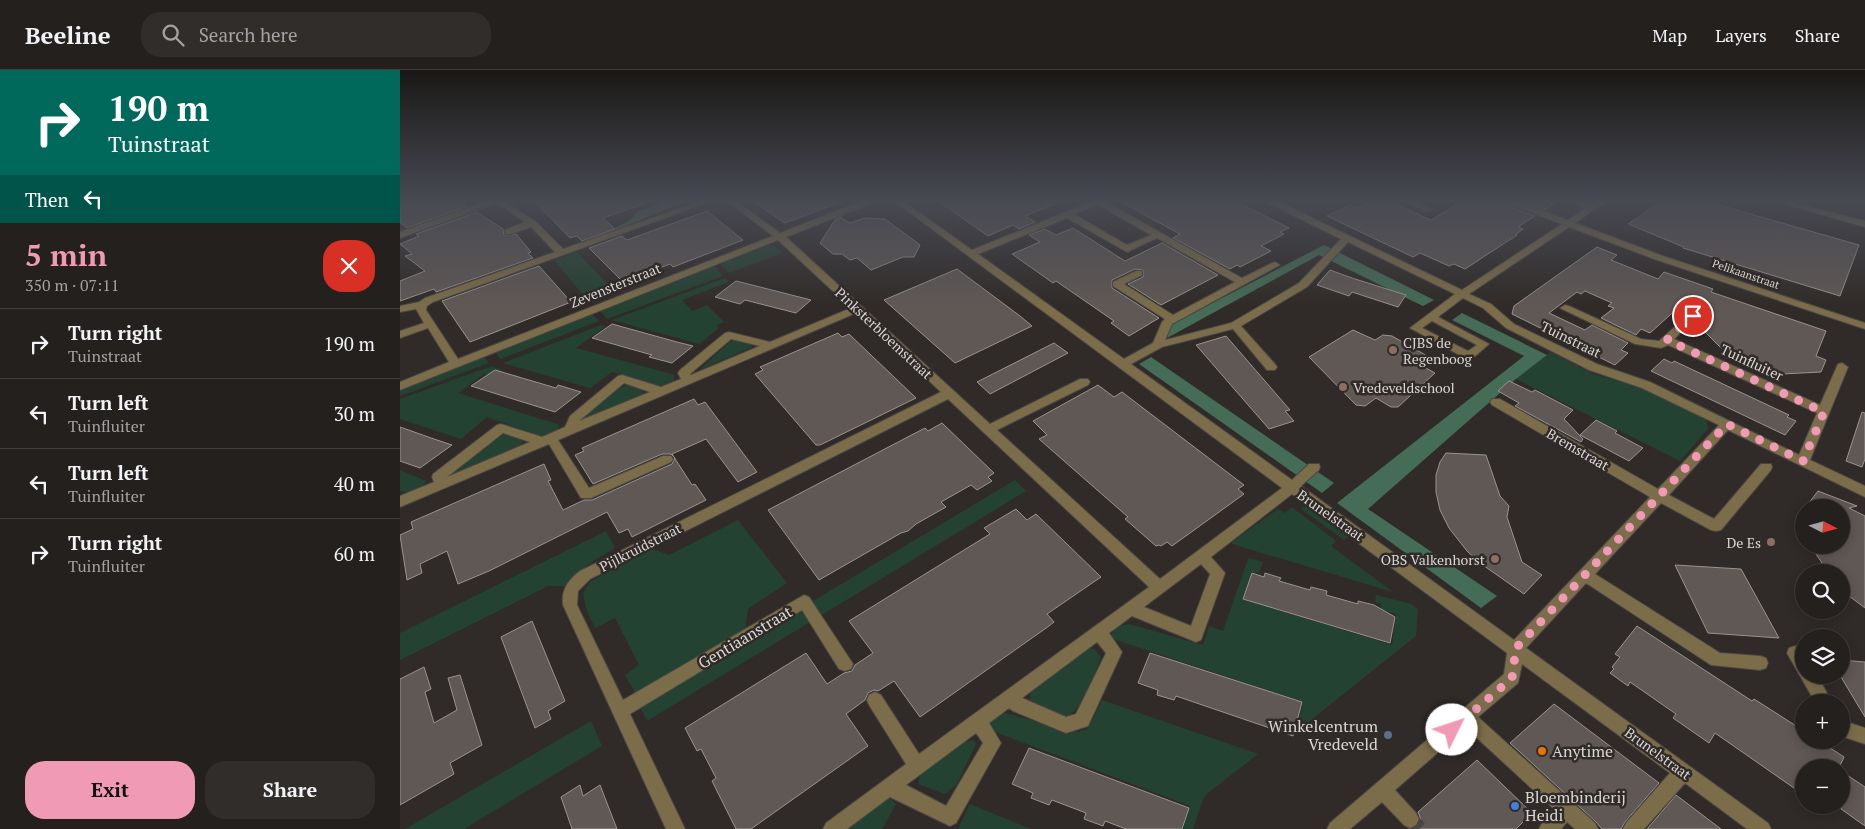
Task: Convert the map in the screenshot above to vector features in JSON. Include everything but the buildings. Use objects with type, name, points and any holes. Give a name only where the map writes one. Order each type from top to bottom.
[{"type":"street","points":[[545,236],[561,253]]},
{"type":"street","points":[[400,309],[422,305],[429,300],[607,236]]},
{"type":"street","name":"Zevensterstraat","points":[[400,386],[778,236]]},
{"type":"street","name":"Pinksterbloemstraat","points":[[779,236],[1159,587]]},
{"type":"street","name":"Brunelstraat","points":[[947,236],[1516,648],[1762,829]]},
{"type":"street","points":[[971,254],[1013,236]]},
{"type":"street","points":[[1105,236],[1127,249],[1154,236]]},
{"type":"street","points":[[1160,236],[1241,282]]},
{"type":"street","name":"Tuinstraat","points":[[1344,236],[1487,306],[1510,326],[1585,363],[1646,385],[1865,492]]},
{"type":"street","points":[[1430,317],[1484,344],[1469,356],[1415,328],[1430,317],[1462,294],[1548,236]]},
{"type":"street","name":"Pelikaanstraat","points":[[1604,236],[1844,315],[1865,326]]},
{"type":"street","points":[[1123,364],[1158,345],[1235,325],[1303,285],[1347,238]]},
{"type":"street","points":[[1158,345],[1167,322],[1275,265]]},
{"type":"street","points":[[1139,273],[1117,284],[1173,319]]},
{"type":"street","points":[[422,305],[421,310],[456,364]]},
{"type":"street","points":[[1565,308],[1639,342],[1661,345],[1693,316]]},
{"type":"street","points":[[401,501],[857,309]]},
{"type":"street","points":[[400,335],[430,324]]},
{"type":"street","points":[[1235,325],[1271,367]]},
{"type":"street","points":[[687,380],[684,373],[729,335],[769,345]]},
{"type":"street","name":"Tuinfluiter","points":[[1667,340],[1824,412]]},
{"type":"street","points":[[1803,461],[1842,367]]},
{"type":"street","points":[[571,429],[574,419],[622,379],[660,391]]},
{"type":"street","points":[[990,429],[1084,382]]},
{"type":"street","name":"Pijlkruidstraat","points":[[676,829],[570,605],[570,591],[576,582],[585,575],[949,393]]},
{"type":"street","name":"Bremstraat","points":[[1496,402],[1716,526],[1766,467]]},
{"type":"street","points":[[1336,829],[1512,678],[1516,648],[1727,424]]},
{"type":"street","points":[[441,484],[438,476],[501,428],[547,440],[586,496],[666,459]]},
{"type":"street","points":[[832,829],[1202,556],[1292,487],[1314,467]]},
{"type":"street","points":[[1129,608],[1196,636],[1218,573],[1202,556]]},
{"type":"street","points":[[1585,575],[1717,660],[1760,663]]},
{"type":"street","name":"Gentiaanstraat","points":[[620,711],[804,601],[845,664]]},
{"type":"street","points":[[1010,697],[1019,706],[1066,725],[1082,720],[1114,652],[1099,632]]},
{"type":"street","points":[[875,700],[917,766]]},
{"type":"street","points":[[1467,718],[1589,829]]},
{"type":"street","points":[[890,787],[950,817],[992,742],[978,720]]},
{"type":"street","points":[[1850,731],[1865,736]]},
{"type":"street","points":[[1632,829],[1683,772]]},
{"type":"street","points":[[1382,789],[1410,819]]},
{"type":"street","points":[[1548,829],[1567,809]]},
{"type":"green space","points":[[592,236],[599,236],[585,242],[582,240]]},
{"type":"green space","points":[[770,245],[775,246],[782,253],[729,273],[720,264]]},
{"type":"green space","points":[[1324,245],[1434,300],[1423,306],[1319,255],[1167,338],[1170,325]]},
{"type":"green space","points":[[577,252],[616,293],[590,303],[554,260]]},
{"type":"green space","points":[[715,266],[723,276],[607,319],[600,311]]},
{"type":"green space","points":[[725,278],[729,282],[682,300],[692,311],[707,305],[724,322],[717,325],[718,329],[699,344],[612,320]]},
{"type":"green space","points":[[1462,313],[1547,355],[1516,379],[1368,509],[1497,596],[1481,608],[1337,503],[1524,356],[1452,320]]},
{"type":"green space","points":[[592,314],[599,321],[500,359],[496,352]]},
{"type":"green space","points":[[601,325],[606,326],[576,348],[675,375],[674,380],[663,385],[657,385],[612,372],[590,388],[503,363]]},
{"type":"green space","points":[[732,340],[750,344],[752,347],[699,370]]},
{"type":"green space","points":[[1550,352],[1593,374],[1642,388],[1706,419],[1708,429],[1680,461],[1516,379]]},
{"type":"green space","points":[[484,357],[489,363],[400,396],[400,391]]},
{"type":"green space","points":[[1151,357],[1334,483],[1322,493],[1139,364]]},
{"type":"green space","points":[[492,366],[502,370],[494,376],[484,374],[458,393],[560,425],[557,430],[541,436],[487,417],[461,439],[400,419],[400,399]]},
{"type":"green space","points":[[629,384],[642,389],[643,394],[587,418],[583,417],[619,388]]},
{"type":"green space","points":[[506,434],[522,439],[520,446],[453,472],[498,437]]},
{"type":"green space","points":[[400,470],[426,481],[415,490],[400,491]]},
{"type":"green space","points":[[1015,480],[1026,491],[647,721],[639,705]]},
{"type":"green space","points":[[1304,505],[1348,537],[1344,540],[1301,509]]},
{"type":"green space","points":[[1292,507],[1336,541],[1331,546],[1393,592],[1232,544],[1232,542],[1278,509],[1285,513]]},
{"type":"green space","points":[[738,520],[787,583],[748,609],[745,631],[637,696],[625,675],[639,665],[615,618],[595,628],[587,611],[583,593],[590,582],[651,548],[669,555]]},
{"type":"green space","points":[[606,531],[615,548],[582,569],[566,586],[548,586],[400,660],[400,633]]},
{"type":"green space","points":[[1248,559],[1263,562],[1259,573],[1252,572],[1242,599],[1392,645],[1396,614],[1381,609],[1381,604],[1375,602],[1376,595],[1412,604],[1418,610],[1416,636],[1296,732],[1303,702],[1113,639],[1111,634],[1119,626],[1129,624],[1203,645],[1209,626],[1223,631]]},
{"type":"green space","points":[[1088,648],[1094,649],[1101,657],[1091,683],[1081,703],[1075,710],[1069,715],[1062,716],[1030,700],[1031,691]]},
{"type":"green space","points":[[1102,700],[1258,754],[1208,793],[1203,799],[1193,829],[1183,829],[1190,806],[990,730],[988,722],[994,715],[1004,713],[1078,732],[1088,729]]},
{"type":"green space","points":[[591,721],[602,746],[464,829],[405,829]]},
{"type":"green space","points":[[973,740],[976,744],[957,784],[945,794],[918,784],[920,775],[964,742]]},
{"type":"green space","points":[[890,798],[896,804],[882,829],[845,829]]},
{"type":"green space","points":[[970,804],[1031,829],[958,829]]},
{"type":"tunnel","points":[[1410,819],[1419,829]]},
{"type":"place","name":"CJBS de Regenboog","points":[[1393,350]]},
{"type":"place","name":"Vredeveldschool","points":[[1343,387]]},
{"type":"place","name":"De Es","points":[[1771,542]]},
{"type":"place","name":"OBS Valkenhorst","points":[[1495,559]]},
{"type":"place","name":"Winkelcentrum Vredeveld","points":[[1388,735]]},
{"type":"place","name":"Anytime","points":[[1542,751]]},
{"type":"place","name":"Bloembinderij Heidi","points":[[1515,806]]},
{"type":"route","points":[[1452,730],[1512,678],[1516,648],[1727,424],[1803,461],[1824,412],[1667,340],[1693,316]]}]
